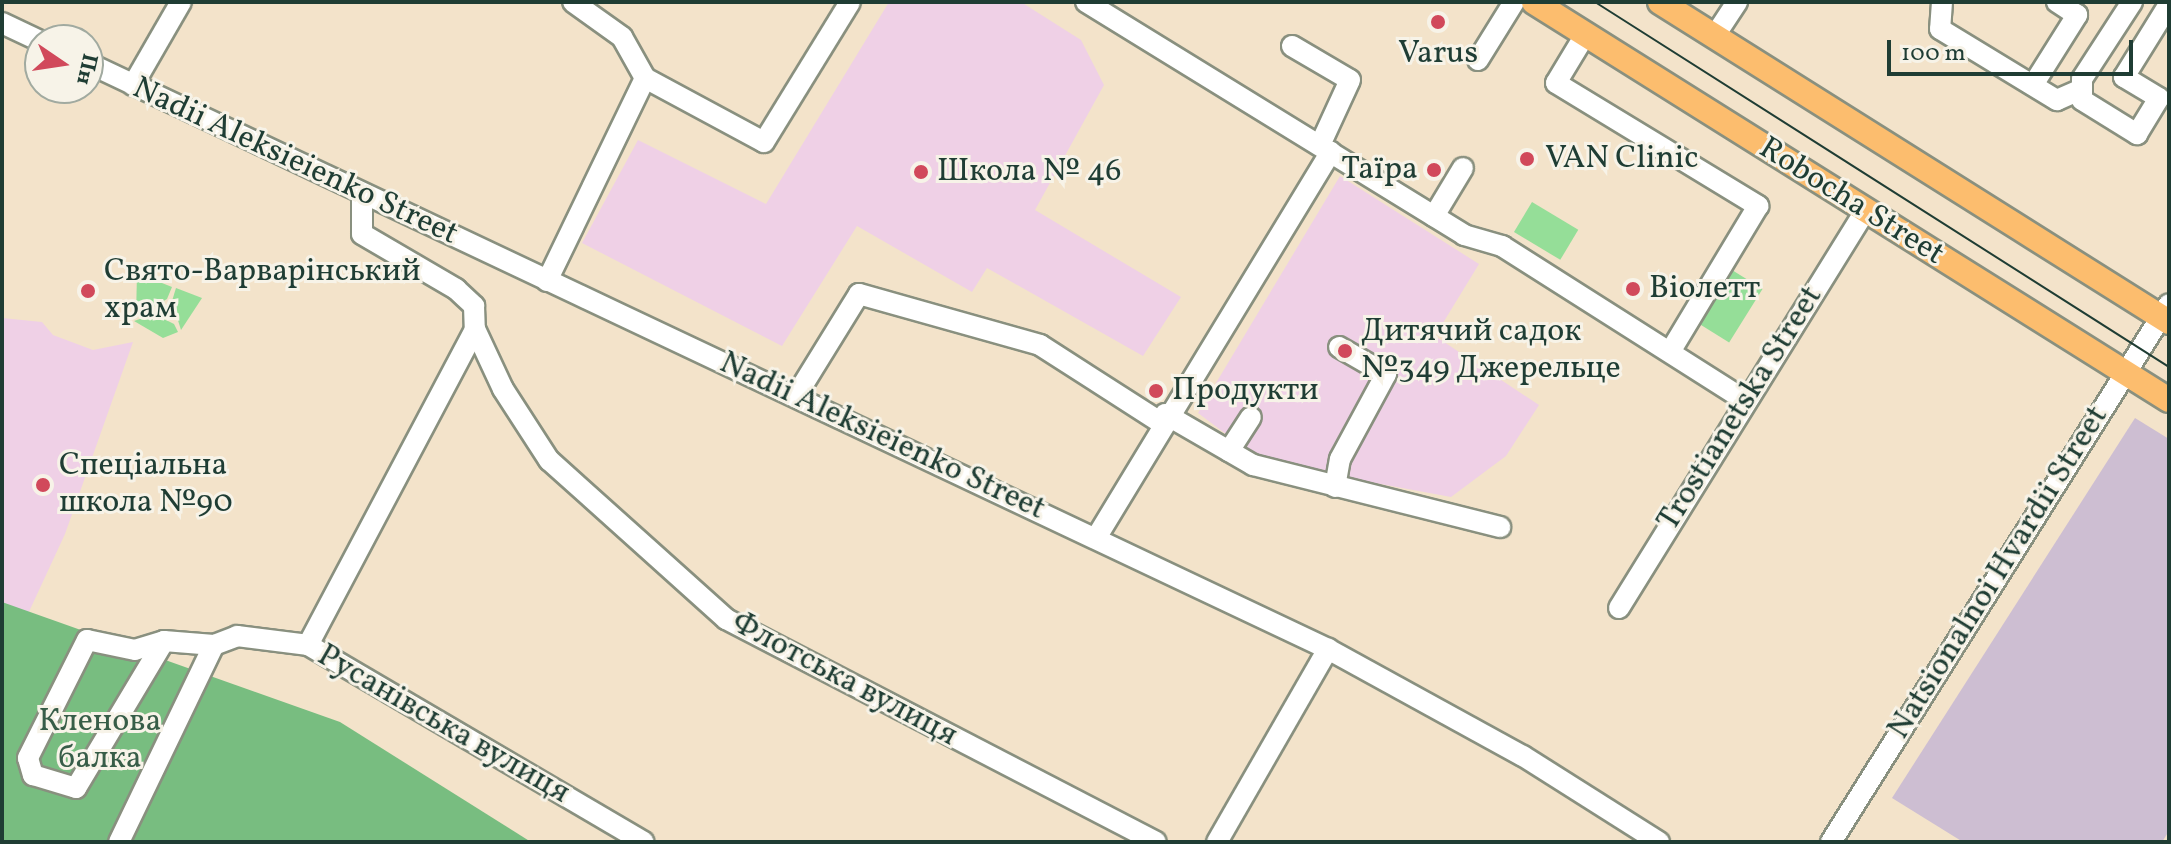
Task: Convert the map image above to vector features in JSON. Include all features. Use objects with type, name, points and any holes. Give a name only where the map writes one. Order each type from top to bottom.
[{"type":"main road","name":"Robocha Street","points":[[1534,2],[2169,400]]},
{"type":"main road","name":"Robocha Street","points":[[1660,2],[2166,314]]},
{"type":"street","points":[[133,85],[181,2]]},
{"type":"street","points":[[573,2],[622,37],[645,78],[764,142],[850,2]]},
{"type":"street","points":[[1086,2],[1434,216],[1502,246],[1743,399]]},
{"type":"street","points":[[1478,60],[1514,2]]},
{"type":"street","points":[[1714,37],[1737,2]]},
{"type":"street","points":[[1942,2],[1940,29],[2057,100],[2082,89]]},
{"type":"street","points":[[2033,85],[2077,15],[2057,2]]},
{"type":"street","points":[[2132,2],[2082,89],[2082,100],[2137,134],[2159,98],[2124,77],[2169,6],[2162,2]]},
{"type":"street","points":[[2,23],[24,33]]},
{"type":"street","points":[[1585,35],[1556,83],[1758,206],[1670,352]]},
{"type":"street","points":[[1096,538],[1163,418],[1326,147],[1350,80],[1292,46]]},
{"type":"street","name":"Nadii Aleksieienko Street","points":[[104,71],[1328,649],[1523,756],[1659,842]]},
{"type":"street","points":[[547,281],[645,78]]},
{"type":"street","points":[[1434,216],[1463,168]]},
{"type":"street","name":"Флотська вулиця","points":[[362,193],[362,234],[456,289],[474,306],[475,329],[545,455],[726,619],[1156,842]]},
{"type":"street","name":"Trostianetska Street","points":[[1619,608],[1743,399],[1865,211]]},
{"type":"street","points":[[796,396],[859,294],[1040,345],[1163,418],[1253,465],[1500,527]]},
{"type":"street","name":"Natsionalnoi Hvardii Street","points":[[1831,842],[2125,372],[2166,314]]},
{"type":"street","points":[[308,645],[475,329]]},
{"type":"street","points":[[1335,487],[1340,459],[1386,374],[1339,347]]},
{"type":"street","points":[[1229,451],[1251,417]]},
{"type":"street","name":"Русанівська вулиця","points":[[164,641],[76,788],[33,775],[28,758],[87,640],[135,650],[164,641],[214,645],[237,636],[308,645],[644,842]]},
{"type":"street","points":[[119,842],[214,645]]},
{"type":"street","points":[[1217,842],[1328,649]]},
{"type":"shaded area","name":"Школа № 46","points":[[889,2],[1021,2],[1081,40],[1104,85],[1035,210],[1181,297],[1143,356],[987,268],[972,292],[857,226],[782,346],[582,243],[638,140],[766,204]]},
{"type":"shaded area","name":"Дитячий садок №349 Джерельце","points":[[1340,176],[1479,264],[1435,336],[1539,405],[1506,456],[1451,497],[1294,468],[1250,452],[1198,413]]},
{"type":"shaded area","name":"Спеціальна школа №90","points":[[2,318],[42,322],[53,335],[93,350],[133,342],[65,534],[2,670]]},
{"type":"shaded area","points":[[2135,418],[2169,439],[2169,831],[2162,842],[1963,842],[1892,798]]},
{"type":"green space","points":[[1532,202],[1578,230],[1560,260],[1514,232]]},
{"type":"green space","points":[[1732,270],[1763,289],[1729,343],[1699,323]]},
{"type":"green space","points":[[137,273],[172,287],[167,299],[136,317]]},
{"type":"green space","points":[[176,288],[202,298],[181,330],[172,301]]},
{"type":"green space","points":[[154,314],[174,324],[178,332],[163,338],[134,321]]},
{"type":"green space","name":"Кленова балка","points":[[2,602],[340,722],[531,842],[2,842]]},
{"type":"tram line","points":[[1595,2],[2169,367]]},
{"type":"place","name":"Varus","points":[[1438,22]]},
{"type":"place","name":"VAN Clinic","points":[[1527,159]]},
{"type":"place","name":"Таїра","points":[[1434,170]]},
{"type":"place","name":"Школа № 46","points":[[921,172]]},
{"type":"place","name":"Віолетт","points":[[1633,289]]},
{"type":"place","name":"Свято-Варварінський храм","points":[[88,291]]},
{"type":"place","name":"Дитячий садок №349 Джерельце","points":[[1345,351]]},
{"type":"place","name":"Продукти","points":[[1156,391]]},
{"type":"place","name":"Спеціальна школа №90","points":[[43,485]]}]
